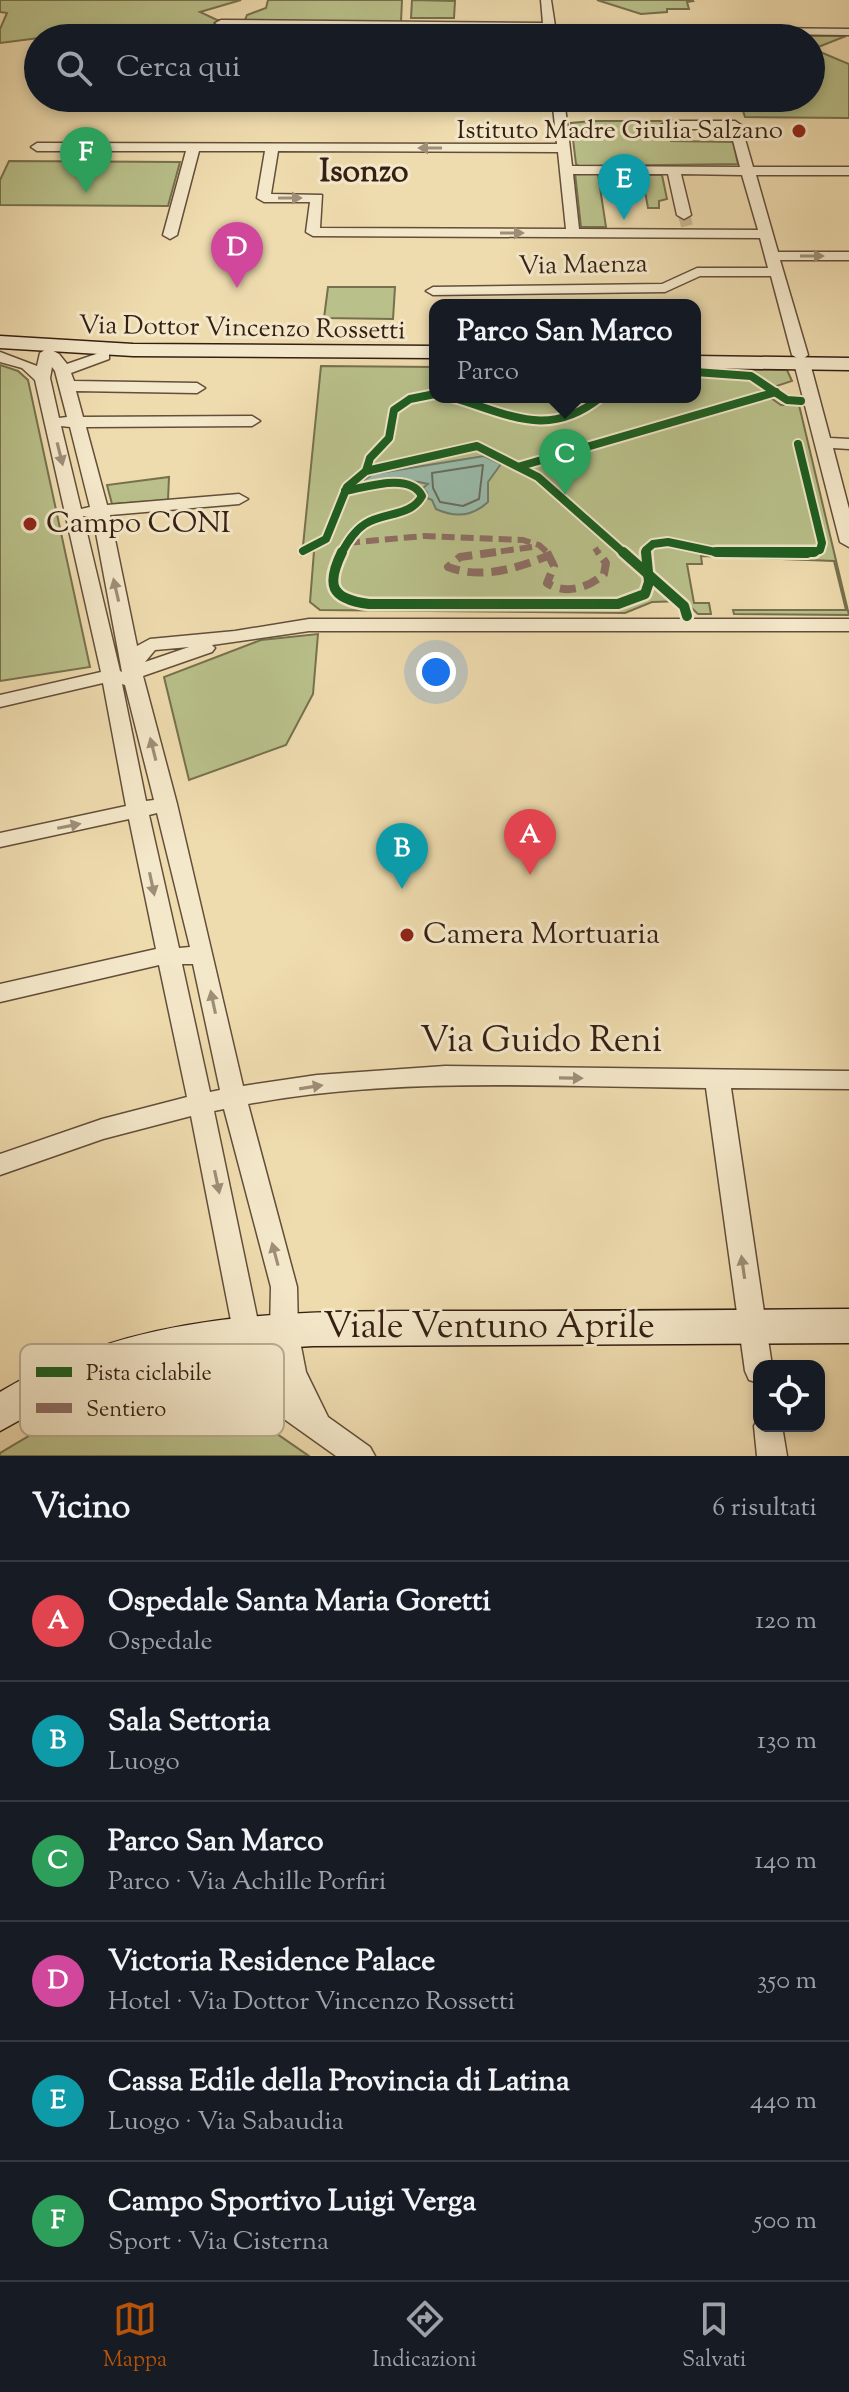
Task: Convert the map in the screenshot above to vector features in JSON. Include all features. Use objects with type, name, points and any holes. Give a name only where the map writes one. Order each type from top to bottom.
[{"type":"street","points":[[546,0],[549,24]]},
{"type":"street","points":[[221,23],[318,24]]},
{"type":"street","points":[[825,32],[849,32]]},
{"type":"street","points":[[560,112],[573,233]]},
{"type":"street","points":[[667,125],[735,125],[774,256],[848,532]]},
{"type":"street","points":[[37,147],[564,148]]},
{"type":"street","points":[[170,235],[194,147]]},
{"type":"street","points":[[272,148],[264,198],[317,198],[313,232],[573,233],[686,225],[767,234]]},
{"type":"street","points":[[566,170],[849,171]]},
{"type":"street","points":[[674,171],[686,225]]},
{"type":"street","points":[[774,256],[849,256]]},
{"type":"street","name":"Via Maenza","points":[[433,291],[665,288],[697,272],[778,272]]},
{"type":"street","name":"Via Dottor Vincenzo Rossetti","points":[[0,342],[104,356],[429,360]]},
{"type":"street","points":[[48,349],[42,378],[52,423],[75,514],[167,804],[234,1099],[284,1287],[264,1344]]},
{"type":"street","points":[[48,349],[65,379],[126,638],[123,672],[112,689],[241,1293],[266,1332]]},
{"type":"street","name":"Via Dottor Vincenzo Rossetti","points":[[0,351],[429,352]]},
{"type":"street","points":[[701,354],[849,364]]},
{"type":"street","points":[[701,362],[849,355]]},
{"type":"street","points":[[65,379],[104,356]]},
{"type":"street","points":[[0,357],[27,365],[42,378]]},
{"type":"street","points":[[65,379],[197,388]]},
{"type":"street","points":[[52,423],[252,421]]},
{"type":"street","points":[[823,443],[849,444]]},
{"type":"street","points":[[75,514],[239,499]]},
{"type":"street","points":[[0,701],[123,672],[235,637],[309,625],[849,625]]},
{"type":"street","points":[[0,840],[167,804]]},
{"type":"street","points":[[0,993],[89,970],[168,955],[203,955]]},
{"type":"street","name":"Via Guido Reni","points":[[0,1165],[97,1130],[234,1099],[318,1085],[422,1076],[849,1080]]},
{"type":"street","points":[[717,1079],[757,1360]]},
{"type":"street","name":"Viale Ventuno Aprile","points":[[170,1344],[266,1332],[849,1326]]},
{"type":"street","points":[[284,1401],[360,1456]]},
{"type":"street","name":"Viale Ventuno Aprile","points":[[0,1413],[20,1402]]},
{"type":"street","points":[[769,1432],[772,1456]]},
{"type":"green space","points":[[0,0],[241,0],[200,12],[217,20],[245,20],[247,15],[266,8],[268,0],[402,0],[401,22],[24,24],[24,40],[0,43],[0,29],[7,13],[0,12]]},
{"type":"green space","points":[[412,0],[455,1],[454,18],[411,18]]},
{"type":"green space","points":[[597,0],[693,1],[687,2],[689,9],[641,14]]},
{"type":"green space","points":[[825,36],[846,36],[825,44]]},
{"type":"green space","points":[[825,54],[849,64],[849,118],[745,117],[743,112],[825,112]]},
{"type":"green space","points":[[666,121],[663,123],[671,141],[733,142],[738,164],[579,166],[576,164],[571,123]]},
{"type":"green space","points":[[9,161],[180,162],[168,206],[0,205],[0,180]]},
{"type":"green space","points":[[575,173],[598,174],[606,227],[581,227]]},
{"type":"green space","points":[[642,175],[662,175],[667,199],[659,201],[659,208],[648,208]]},
{"type":"green space","points":[[328,287],[395,287],[393,319],[324,318]]},
{"type":"green space","name":"Campo CONI","points":[[0,365],[18,371],[28,380],[90,667],[0,681]]},
{"type":"green space","points":[[321,366],[429,367],[429,403],[701,403],[701,369],[787,370],[792,381],[761,391],[781,405],[799,405],[849,615],[734,614],[733,610],[846,610],[834,561],[701,556],[702,564],[687,564],[694,603],[709,603],[711,614],[698,614],[684,601],[652,602],[625,613],[320,610],[310,602],[314,551],[302,556]]},
{"type":"green space","points":[[169,477],[168,500],[112,504],[107,485]]},
{"type":"green space","points":[[318,634],[313,694],[286,745],[189,780],[164,677],[261,640]]},
{"type":"green space","points":[[29,1436],[280,1436],[309,1456],[0,1456],[0,1453]]},
{"type":"water","points":[[484,456],[501,464],[488,482],[488,502],[470,513],[450,514],[436,509],[432,500],[425,497],[427,493],[423,488],[428,484],[407,481],[354,487],[373,474]]},
{"type":"tunnel","points":[[684,215],[687,226]]},
{"type":"marked path","points":[[347,543],[424,536],[523,540],[539,545],[550,556],[554,566],[547,583],[568,590],[584,586],[604,574],[606,563],[595,548]]},
{"type":"marked path","points":[[532,547],[460,557],[448,567],[485,573],[513,568],[550,555]]},
{"type":"cycle path","points":[[701,372],[751,376],[787,400],[801,401]]},
{"type":"cycle path","points":[[521,466],[776,392]]},
{"type":"cycle path","points":[[366,471],[370,458],[389,438],[394,410],[410,399],[429,395]]},
{"type":"cycle path","points":[[470,403],[528,421],[547,422],[565,420],[594,403]]},
{"type":"cycle path","points":[[345,491],[393,483],[411,484],[418,488],[422,496],[413,507],[366,523],[349,541],[331,577],[340,594],[350,600],[369,604],[618,604],[645,594],[649,582],[646,550],[653,544],[689,544],[720,553],[807,554],[820,550],[822,543],[798,444]]},
{"type":"cycle path","points":[[303,551],[326,539],[347,487],[366,471],[477,446],[538,477],[684,606],[687,616]]},
{"type":"place","name":"Istituto Madre Giulia Salzano","points":[[799,131]]},
{"type":"place","name":"Campo Sportivo Luigi Verga","points":[[86,193]]},
{"type":"place","name":"Cassa Edile della Provincia di Latina","points":[[624,220]]},
{"type":"place","name":"Victoria Residence Palace","points":[[237,288]]},
{"type":"place","name":"Parco San Marco","points":[[565,495]]},
{"type":"place","name":"Campo CONI","points":[[30,524]]},
{"type":"place","name":"Ospedale Santa Maria Goretti","points":[[530,875]]},
{"type":"place","name":"Sala Settoria","points":[[402,889]]},
{"type":"place","name":"Camera Mortuaria","points":[[407,935]]},
{"type":"district","name":"Isonzo","points":[[364,173]]}]
